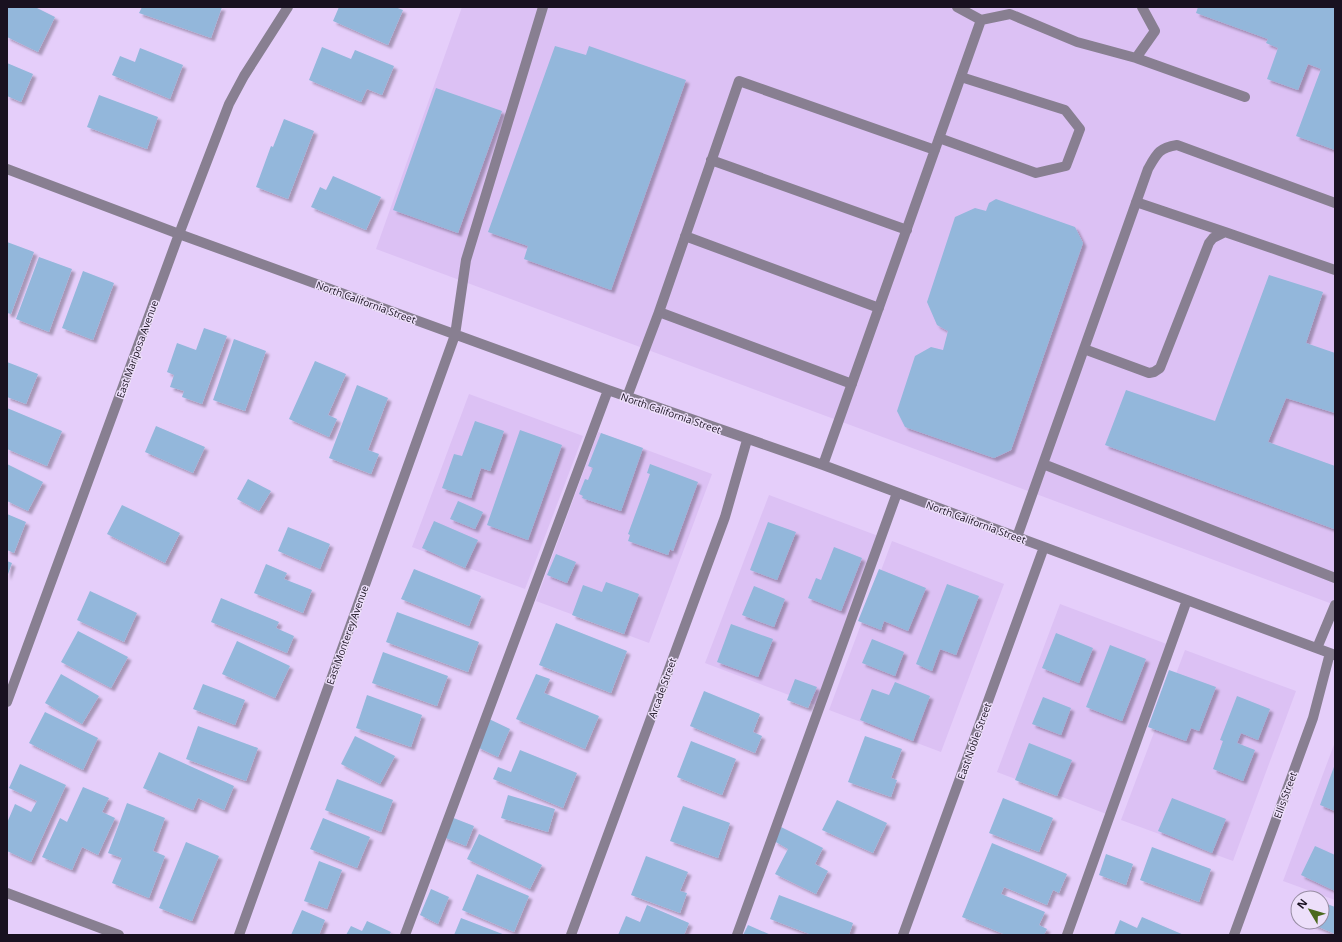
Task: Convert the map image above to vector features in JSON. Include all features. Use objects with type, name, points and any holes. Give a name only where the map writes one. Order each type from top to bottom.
[{"type":"street","name":"East Mariposa Avenue","points":[[7,702],[179,234],[229,104],[244,76],[288,7]]},
{"type":"street","name":"East Monterey Avenue","points":[[239,935],[455,335],[466,260],[543,7]]},
{"type":"street","points":[[957,7],[981,20],[1010,14],[1077,42],[1136,58],[1245,97]]},
{"type":"street","points":[[1136,58],[1155,31],[1142,7]]},
{"type":"street","points":[[823,466],[981,20]]},
{"type":"street","points":[[939,138],[1036,173],[1066,166],[1080,129],[1065,110],[961,77]]},
{"type":"street","points":[[627,397],[659,312],[739,81],[935,150]]},
{"type":"street","points":[[1017,537],[1148,169],[1157,153],[1166,147],[1177,145],[1335,203]]},
{"type":"street","points":[[712,160],[907,230]]},
{"type":"street","name":"North California Street","points":[[7,169],[455,335],[896,492],[1333,654]]},
{"type":"street","points":[[1136,202],[1335,270]]},
{"type":"street","points":[[1084,349],[1149,373],[1160,368],[1209,243],[1213,238],[1225,232]]},
{"type":"street","points":[[685,236],[879,308]]},
{"type":"street","points":[[659,312],[852,384]]},
{"type":"street","points":[[405,935],[608,390]]},
{"type":"street","name":"Arcade Street","points":[[571,935],[725,517],[748,440]]},
{"type":"street","points":[[1043,464],[1335,578]]},
{"type":"street","points":[[737,935],[896,492]]},
{"type":"street","name":"East Noble Street","points":[[903,935],[1044,547]]},
{"type":"street","points":[[1068,935],[1187,600]]},
{"type":"street","points":[[1317,648],[1335,605]]},
{"type":"street","name":"Ellis Street","points":[[1234,935],[1313,718],[1333,654]]},
{"type":"street","points":[[7,894],[119,935]]},
{"type":"shaded area","points":[[462,7],[1335,7],[1335,605],[376,249]]},
{"type":"shaded area","points":[[469,394],[583,436],[525,589],[412,547]]},
{"type":"shaded area","points":[[598,432],[712,474],[649,643],[536,601]]},
{"type":"shaded area","points":[[769,495],[881,537],[818,706],[705,663]]},
{"type":"shaded area","points":[[892,541],[1004,584],[941,752],[829,710]]},
{"type":"shaded area","points":[[1060,604],[1172,646],[1109,815],[997,772]]},
{"type":"shaded area","points":[[1185,650],[1296,691],[1233,861],[1121,820]]},
{"type":"shaded area","points":[[1335,742],[1335,900],[1330,898],[1330,890],[1308,890],[1283,881]]},
{"type":"building","points":[[7,7],[35,7],[55,17],[38,52],[7,37]]},
{"type":"building","points":[[142,7],[222,7],[211,38],[139,13]]},
{"type":"building","points":[[339,7],[395,7],[403,10],[388,45],[333,21]]},
{"type":"building","points":[[1198,7],[1335,7],[1335,150],[1296,136],[1321,69],[1308,64],[1298,90],[1267,79],[1278,48],[1266,43],[1268,39],[1196,13]]},
{"type":"building","points":[[555,46],[586,55],[589,46],[686,80],[611,290],[524,259],[528,246],[488,232]]},
{"type":"building","points":[[322,47],[351,59],[355,50],[394,66],[382,95],[367,89],[361,102],[309,80]]},
{"type":"building","points":[[140,48],[183,65],[170,99],[112,75],[120,56],[135,62]]},
{"type":"building","points":[[7,63],[33,74],[21,102],[7,96]]},
{"type":"building","points":[[436,88],[502,111],[458,233],[393,210]]},
{"type":"building","points":[[99,95],[158,117],[147,149],[87,127]]},
{"type":"building","points":[[284,119],[314,131],[288,199],[256,187],[271,146],[273,147]]},
{"type":"building","points":[[333,176],[381,197],[366,230],[311,207],[320,187],[326,190]]},
{"type":"building","points":[[996,199],[1075,227],[1083,243],[1011,450],[994,458],[905,427],[897,411],[915,356],[931,347],[943,350],[948,331],[937,325],[927,302],[955,217],[975,208],[986,211],[989,203]]},
{"type":"building","points":[[7,242],[34,252],[11,314],[7,313]]},
{"type":"building","points":[[39,257],[72,269],[49,332],[16,319]]},
{"type":"building","points":[[83,271],[114,283],[93,340],[62,328]]},
{"type":"building","points":[[1269,275],[1323,292],[1306,343],[1335,353],[1335,413],[1286,398],[1268,442],[1335,466],[1334,529],[1105,445],[1126,390],[1215,421]]},
{"type":"building","points":[[204,328],[227,336],[202,404],[182,397],[184,391],[170,387],[174,375],[167,372],[177,343],[196,350]]},
{"type":"building","points":[[234,339],[266,351],[245,411],[213,400]]},
{"type":"building","points":[[315,361],[346,374],[328,415],[337,419],[329,437],[289,419]]},
{"type":"building","points":[[7,362],[38,374],[26,404],[7,397]]},
{"type":"building","points":[[357,385],[388,398],[368,450],[379,454],[371,474],[329,458]]},
{"type":"building","points":[[7,408],[62,431],[47,466],[7,449]]},
{"type":"building","points":[[475,421],[504,431],[490,471],[481,468],[471,498],[442,488],[454,454],[462,456]]},
{"type":"building","points":[[156,426],[205,447],[193,473],[145,452]]},
{"type":"building","points":[[520,430],[562,445],[528,540],[487,525]]},
{"type":"building","points":[[601,433],[643,448],[621,511],[582,498],[583,496],[579,494],[585,479],[588,480],[593,468],[588,466]]},
{"type":"building","points":[[7,464],[43,482],[28,511],[7,501]]},
{"type":"building","points":[[650,464],[698,482],[673,551],[670,549],[668,555],[628,541],[630,535],[628,534],[650,474],[647,473]]},
{"type":"building","points":[[248,479],[271,491],[259,511],[237,499]]},
{"type":"building","points":[[458,501],[483,512],[475,529],[450,519]]},
{"type":"building","points":[[122,505],[180,533],[165,563],[107,534]]},
{"type":"building","points":[[7,514],[26,522],[14,553],[7,550]]},
{"type":"building","points":[[434,521],[478,540],[465,568],[422,548]]},
{"type":"building","points":[[768,522],[796,532],[777,580],[750,570]]},
{"type":"building","points":[[288,527],[330,544],[320,569],[278,551]]},
{"type":"building","points":[[834,547],[862,558],[841,611],[808,598],[816,578],[821,580]]},
{"type":"building","points":[[556,554],[576,562],[567,583],[547,575]]},
{"type":"building","points":[[7,561],[12,563],[7,577]]},
{"type":"building","points":[[266,564],[287,573],[284,579],[312,590],[303,613],[254,593]]},
{"type":"building","points":[[414,569],[481,596],[469,626],[401,599]]},
{"type":"building","points":[[879,569],[926,588],[908,631],[884,621],[881,630],[858,621]]},
{"type":"building","points":[[606,582],[639,594],[624,634],[572,615],[583,585],[602,592]]},
{"type":"building","points":[[947,584],[979,596],[956,655],[940,649],[932,671],[916,664]]},
{"type":"building","points":[[754,586],[785,599],[774,627],[742,615]]},
{"type":"building","points":[[90,591],[137,613],[124,642],[77,620]]},
{"type":"building","points":[[221,598],[279,622],[276,628],[294,636],[287,653],[211,622]]},
{"type":"building","points":[[397,612],[479,642],[468,672],[386,642]]},
{"type":"building","points":[[556,623],[627,651],[611,693],[539,665]]},
{"type":"building","points":[[731,624],[773,639],[758,677],[717,662]]},
{"type":"building","points":[[78,631],[128,657],[111,688],[61,662]]},
{"type":"building","points":[[1056,633],[1093,648],[1079,683],[1042,668]]},
{"type":"building","points":[[872,639],[904,652],[895,676],[862,663]]},
{"type":"building","points":[[237,641],[290,666],[275,698],[222,674]]},
{"type":"building","points":[[1110,645],[1146,659],[1122,721],[1086,707]]},
{"type":"building","points":[[383,652],[448,676],[437,706],[372,683]]},
{"type":"building","points":[[1169,670],[1216,687],[1199,731],[1191,728],[1186,741],[1148,727]]},
{"type":"building","points":[[61,674],[99,696],[82,724],[45,703]]},
{"type":"building","points":[[536,674],[550,679],[544,693],[599,716],[585,749],[516,719]]},
{"type":"building","points":[[795,679],[817,687],[808,708],[787,700]]},
{"type":"building","points":[[895,682],[930,696],[913,741],[860,720],[872,689],[889,695]]},
{"type":"building","points":[[203,684],[245,700],[235,725],[193,709]]},
{"type":"building","points":[[704,691],[760,714],[753,732],[762,736],[755,753],[690,726]]},
{"type":"building","points":[[367,695],[422,715],[411,747],[356,728]]},
{"type":"building","points":[[1237,696],[1270,709],[1258,740],[1241,733],[1237,743],[1255,750],[1243,781],[1213,769],[1223,741],[1220,740]]},
{"type":"building","points":[[1043,697],[1071,708],[1061,735],[1032,724]]},
{"type":"building","points":[[45,712],[98,738],[83,770],[29,743]]},
{"type":"building","points":[[489,719],[510,729],[498,757],[477,747]]},
{"type":"building","points":[[198,726],[258,748],[246,781],[186,759]]},
{"type":"building","points":[[355,736],[395,756],[380,784],[341,764]]},
{"type":"building","points":[[865,736],[902,749],[891,778],[897,780],[891,797],[848,782]]},
{"type":"building","points":[[691,741],[736,759],[722,795],[677,777]]},
{"type":"building","points":[[1029,743],[1072,760],[1057,796],[1015,780]]},
{"type":"building","points":[[520,750],[577,773],[563,808],[493,779],[498,767],[511,772]]},
{"type":"building","points":[[159,752],[234,786],[224,810],[198,798],[193,810],[143,788]]},
{"type":"building","points":[[20,764],[66,785],[31,862],[7,851],[7,823],[15,804],[31,812],[37,801],[9,788]]},
{"type":"building","points":[[1335,764],[1335,811],[1320,805]]},
{"type":"building","points":[[337,779],[393,800],[381,832],[325,810]]},
{"type":"building","points":[[83,787],[109,798],[102,812],[115,818],[98,855],[82,847],[72,870],[42,857],[60,818],[67,822]]},
{"type":"building","points":[[508,795],[555,809],[548,832],[501,818]]},
{"type":"building","points":[[1003,798],[1053,818],[1039,852],[989,833]]},
{"type":"building","points":[[1172,798],[1226,819],[1212,853],[1158,831]]},
{"type":"building","points":[[837,800],[887,823],[873,853],[822,830]]},
{"type":"building","points":[[127,803],[165,818],[153,851],[165,856],[149,898],[112,883],[122,858],[108,853]]},
{"type":"building","points":[[683,806],[730,823],[718,858],[670,841]]},
{"type":"building","points":[[451,817],[474,826],[466,846],[443,837]]},
{"type":"building","points":[[323,818],[370,837],[357,868],[310,849]]},
{"type":"building","points":[[781,827],[823,848],[815,864],[828,871],[816,894],[775,874],[788,849],[774,841]]},
{"type":"building","points":[[479,834],[542,865],[530,889],[467,859]]},
{"type":"building","points":[[186,842],[219,856],[192,921],[159,908]]},
{"type":"building","points":[[992,843],[1067,874],[1059,893],[1053,890],[1047,905],[1004,887],[1001,894],[1045,912],[1039,925],[1047,929],[1044,935],[1006,935],[962,917]]},
{"type":"building","points":[[1315,846],[1335,855],[1335,891],[1301,875]]},
{"type":"building","points":[[1152,847],[1211,869],[1199,902],[1140,880]]},
{"type":"building","points":[[1106,854],[1133,864],[1126,885],[1099,875]]},
{"type":"building","points":[[646,856],[688,872],[680,891],[687,893],[680,913],[631,895]]},
{"type":"building","points":[[319,861],[342,870],[327,909],[304,901]]},
{"type":"building","points":[[477,874],[529,896],[514,932],[462,910]]},
{"type":"building","points":[[431,889],[449,897],[438,924],[420,915]]},
{"type":"building","points":[[779,895],[853,923],[849,935],[812,935],[770,919]]},
{"type":"building","points":[[647,905],[689,923],[684,935],[618,935],[626,916],[640,922]]},
{"type":"building","points":[[1330,905],[1335,907],[1335,934],[1326,930],[1330,930]]},
{"type":"building","points":[[302,910],[325,920],[319,935],[291,935]]},
{"type":"building","points":[[1142,917],[1184,935],[1114,935],[1120,920],[1137,928]]},
{"type":"building","points":[[461,918],[505,935],[454,935]]},
{"type":"building","points":[[367,921],[391,932],[389,935],[346,935],[351,926],[362,931]]},
{"type":"building","points":[[748,925],[771,935],[743,935]]}]
